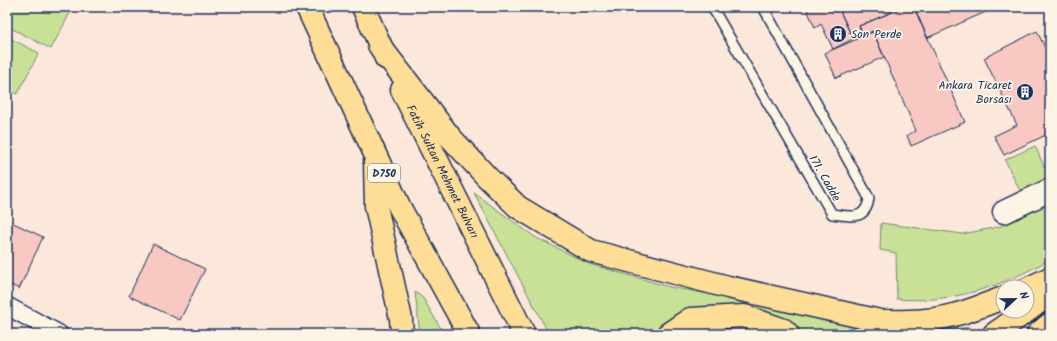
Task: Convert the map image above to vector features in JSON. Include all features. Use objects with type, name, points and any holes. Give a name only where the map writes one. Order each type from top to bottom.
[{"type":"main road","name":"D750","points":[[307,7],[400,208],[469,334]]},
{"type":"main road","name":"Fatih Sultan Mehmet Bulvarı","points":[[363,7],[379,45],[524,334]]},
{"type":"main road","points":[[379,45],[450,136],[487,177],[518,207],[591,251],[728,286],[880,321],[903,322],[928,320],[958,314],[995,301]]},
{"type":"main road","points":[[375,153],[376,206],[401,319],[402,334]]},
{"type":"main road","points":[[1035,285],[1050,278]]},
{"type":"main road","points":[[1035,305],[1050,294]]},
{"type":"main road","points":[[668,334],[690,319],[744,316],[784,330],[788,334]]},
{"type":"main road","points":[[994,334],[1016,319]]},
{"type":"main road","points":[[1038,334],[1050,324]]},
{"type":"street","points":[[1004,212],[1050,190]]},
{"type":"street","points":[[7,306],[59,334]]},
{"type":"lane","name":"171. Cadde","points":[[712,7],[832,214],[859,215],[869,204],[869,198],[763,7]]},
{"type":"green space","points":[[7,7],[73,7],[51,49],[7,26]]},
{"type":"green space","points":[[7,37],[39,53],[17,94],[7,89]]},
{"type":"green space","points":[[1035,146],[1049,177],[1020,191],[1005,160]]},
{"type":"green space","points":[[474,193],[535,237],[589,264],[670,287],[798,310],[884,334],[801,334],[790,325],[680,320],[655,334],[549,334]]},
{"type":"green space","points":[[1050,202],[1050,259],[1010,279],[995,279],[995,285],[957,296],[917,300],[897,299],[896,253],[880,250],[881,223],[963,234],[1006,224]]},
{"type":"green space","points":[[415,292],[423,298],[444,334],[420,334]]},
{"type":"green space","points":[[970,327],[976,334],[917,334]]},
{"type":"building","name":"Son Perde","points":[[806,7],[838,7],[853,39],[833,49],[821,24],[815,28]]},
{"type":"building","points":[[838,7],[904,7],[859,26],[863,35],[853,39]]},
{"type":"building","points":[[904,7],[914,7],[965,122],[911,146],[907,135],[916,131],[873,31],[863,35],[859,26]]},
{"type":"building","points":[[914,7],[997,7],[927,38]]},
{"type":"building","name":"Ankara Ticaret Borsası","points":[[1037,31],[1050,58],[1050,133],[1004,155],[994,136],[1017,125],[984,58]]},
{"type":"building","points":[[873,32],[884,57],[836,78],[825,53]]},
{"type":"building","points":[[7,220],[43,237],[19,289],[7,283]]},
{"type":"building","points":[[153,244],[205,269],[180,320],[129,296]]},
{"type":"place","name":"Son Perde","points":[[838,34]]},
{"type":"place","name":"Ankara Ticaret Borsası","points":[[1025,92]]}]
